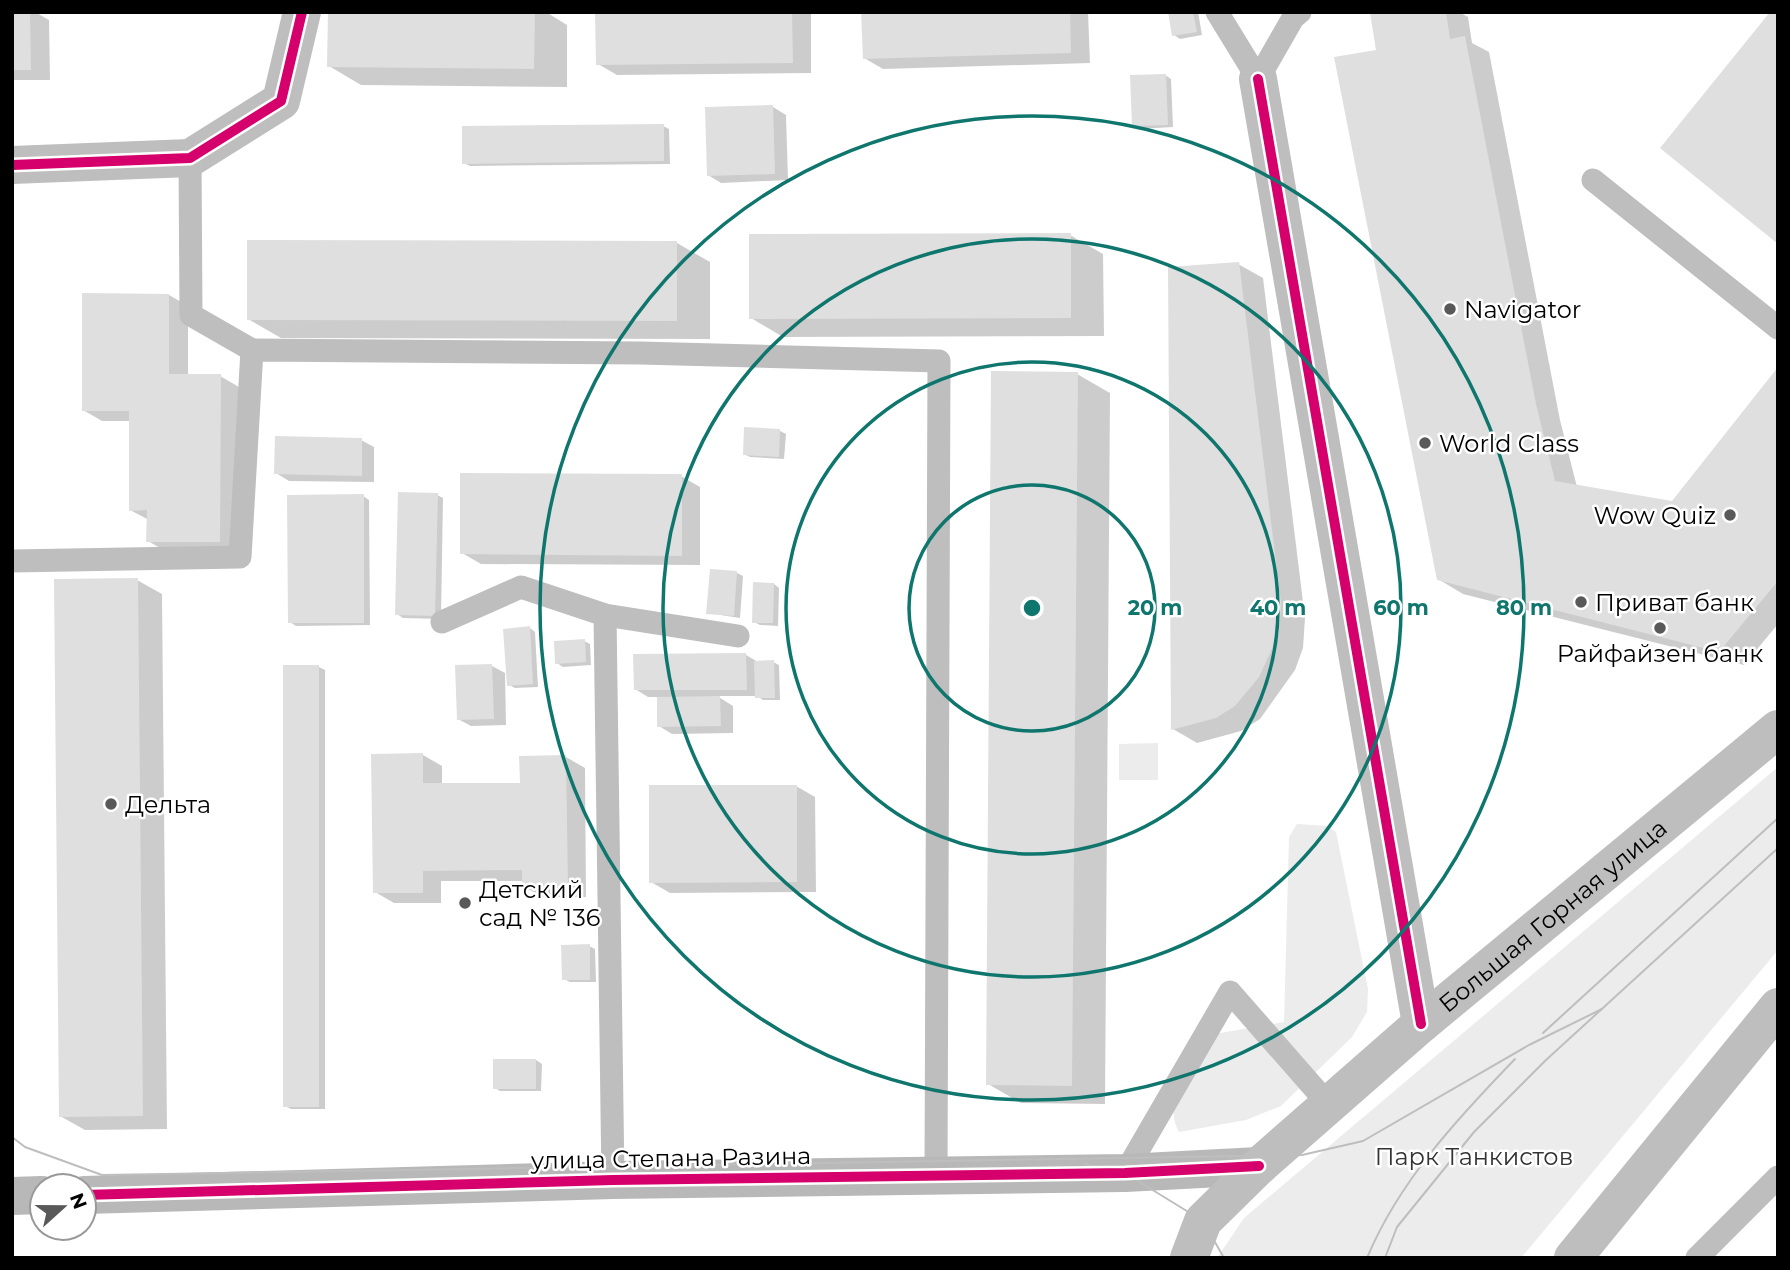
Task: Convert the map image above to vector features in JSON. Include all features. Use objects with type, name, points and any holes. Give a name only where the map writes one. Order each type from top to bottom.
[{"type":"street","points":[[12,164],[190,158],[281,101],[302,12]]},
{"type":"street","points":[[1258,79],[1421,1024]]},
{"type":"street","name":"Большая Горная улица","points":[[1189,1258],[1203,1222],[1259,1166],[1421,1024],[1778,729]]},
{"type":"street","points":[[1573,1258],[1778,1007]]},
{"type":"street","name":"улица Степана Разина","points":[[98,1195],[613,1180],[1125,1173],[1259,1166]]},
{"type":"lane","points":[[1217,12],[1258,79],[1293,18],[1300,12]]},
{"type":"lane","points":[[190,158],[191,315],[253,350],[640,352],[939,361],[936,1175]]},
{"type":"lane","points":[[1593,180],[1778,328]]},
{"type":"lane","points":[[12,561],[240,557],[253,350]]},
{"type":"lane","points":[[442,622],[521,587],[605,615],[738,636]]},
{"type":"lane","points":[[605,615],[613,1180]]},
{"type":"lane","points":[[1125,1173],[1230,992],[1328,1105]]},
{"type":"lane","points":[[1697,1258],[1778,1177]]},
{"type":"green space","points":[[1158,743],[1158,780],[1119,780],[1119,744]]},
{"type":"green space","name":"Парк Танкистов","points":[[1778,767],[1778,950],[1521,1258],[1217,1258],[1244,1218]]},
{"type":"green space","points":[[1297,824],[1327,826],[1336,832],[1368,989],[1367,1012],[1352,1037],[1281,1106],[1246,1120],[1179,1132],[1173,1109],[1174,1097],[1181,1071],[1197,1037],[1284,1022],[1289,837]]},
{"type":"building","points":[[12,12],[30,12],[31,70],[12,70]]},
{"type":"building","points":[[328,12],[535,12],[534,69],[327,67]]},
{"type":"building","points":[[595,12],[792,12],[793,63],[596,65]]},
{"type":"building","points":[[861,12],[1070,12],[1071,53],[863,59]]},
{"type":"building","points":[[1168,12],[1193,12],[1197,32],[1172,36]]},
{"type":"building","name":"Navigator","points":[[1446,12],[1450,39],[1465,36],[1536,404],[1555,481],[1672,501],[1778,367],[1778,581],[1719,652],[1437,580],[1334,57],[1376,50],[1370,13]]},
{"type":"building","points":[[1770,12],[1778,12],[1778,244],[1660,148]]},
{"type":"building","points":[[1166,74],[1168,125],[1132,126],[1130,75]]},
{"type":"building","points":[[773,105],[775,174],[707,176],[705,107]]},
{"type":"building","points":[[664,124],[664,161],[462,164],[462,126]]},
{"type":"building","points":[[1071,233],[1071,318],[749,319],[749,234]]},
{"type":"building","points":[[247,240],[677,241],[677,321],[247,320]]},
{"type":"building","points":[[1239,262],[1281,603],[1279,633],[1259,677],[1235,706],[1216,718],[1171,730],[1168,267]]},
{"type":"building","points":[[82,293],[169,294],[169,374],[221,374],[220,542],[146,542],[147,510],[129,511],[129,411],[82,411]]},
{"type":"building","points":[[991,371],[1078,372],[1072,1086],[986,1085]]},
{"type":"building","points":[[744,427],[780,429],[779,457],[743,455]]},
{"type":"building","points":[[275,436],[362,438],[362,476],[274,474]]},
{"type":"building","points":[[460,473],[682,474],[682,556],[460,554]]},
{"type":"building","points":[[398,492],[438,493],[435,616],[395,615]]},
{"type":"building","points":[[364,494],[364,623],[288,623],[287,495]]},
{"type":"building","points":[[710,569],[737,571],[734,616],[706,614]]},
{"type":"building","points":[[138,578],[143,1116],[59,1117],[54,579]]},
{"type":"building","points":[[753,582],[774,583],[773,623],[752,623]]},
{"type":"building","points":[[530,626],[533,684],[507,686],[503,629]]},
{"type":"building","points":[[585,639],[586,662],[555,664],[554,641]]},
{"type":"building","points":[[746,653],[747,690],[634,690],[633,654]]},
{"type":"building","points":[[774,660],[775,698],[755,698],[754,661]]},
{"type":"building","points":[[492,664],[494,719],[457,720],[455,665]]},
{"type":"building","points":[[283,665],[319,665],[319,1107],[283,1107]]},
{"type":"building","points":[[720,696],[721,726],[657,727],[657,697]]},
{"type":"building","points":[[423,753],[423,783],[520,783],[519,756],[566,755],[568,887],[522,887],[522,870],[423,871],[423,893],[373,893],[371,754]]},
{"type":"building","points":[[649,785],[797,785],[797,882],[649,883]]},
{"type":"building","points":[[590,944],[590,980],[562,980],[561,945]]},
{"type":"building","points":[[493,1059],[536,1059],[536,1089],[493,1089]]},
{"type":"tram line","points":[[1543,1033],[1778,818]]},
{"type":"tram line","points":[[1385,1258],[1397,1227],[1474,1132],[1546,1060],[1778,848]]},
{"type":"tram line","points":[[12,1137],[25,1147],[102,1175],[1302,1155],[1363,1141],[1529,1045],[1602,1009]]},
{"type":"tram line","points":[[1367,1258],[1380,1230],[1413,1177],[1472,1104],[1515,1059]]},
{"type":"tram line","points":[[1085,1164],[1125,1173],[1203,1221],[1224,1258]]},
{"type":"cycle path","points":[[12,165],[190,158],[281,101],[302,12]]},
{"type":"cycle path","points":[[1258,79],[1421,1024]]},
{"type":"cycle path","points":[[98,1195],[613,1180],[1125,1173],[1259,1166]]},
{"type":"place","name":"Navigator","points":[[1450,309]]},
{"type":"place","name":"World Class","points":[[1425,443]]},
{"type":"place","name":"Wow Quiz","points":[[1730,515]]},
{"type":"place","name":"Приват банк","points":[[1581,602]]},
{"type":"place","name":"Райфайзен банк","points":[[1660,628]]},
{"type":"place","name":"Дельта","points":[[111,804]]},
{"type":"place","name":"Детский сад № 136","points":[[465,903]]}]
